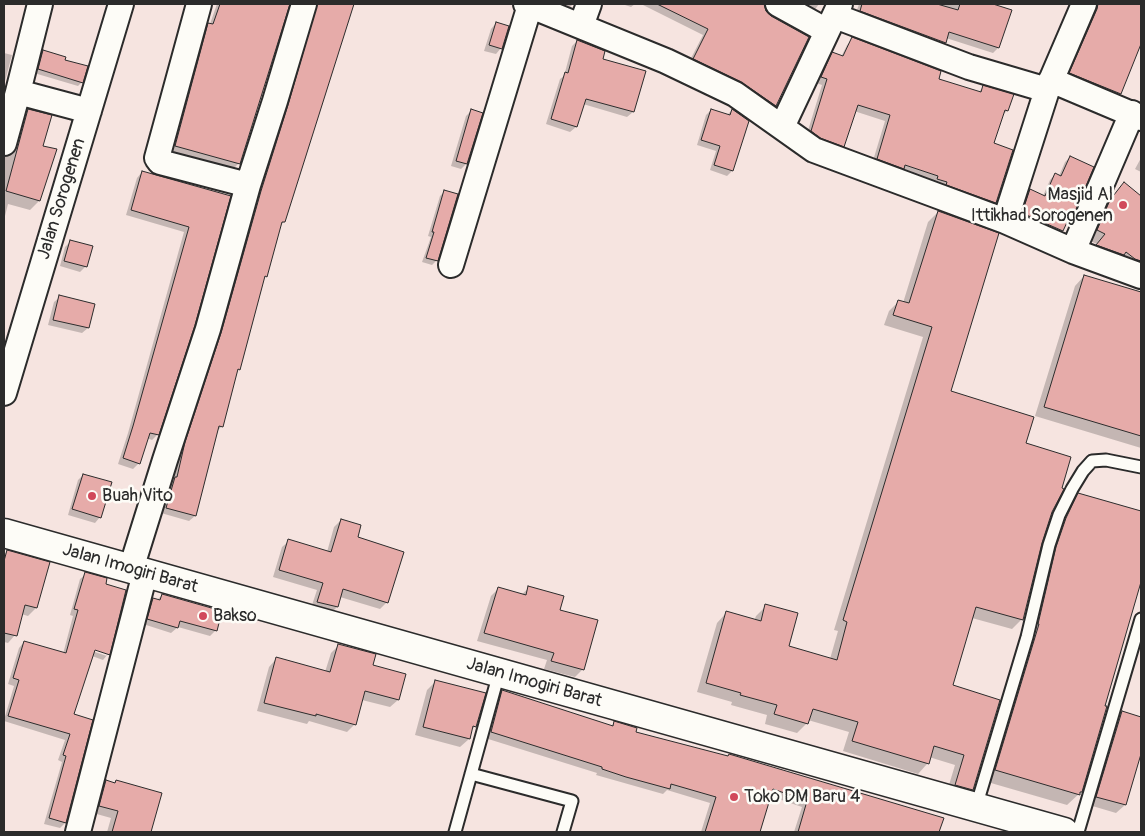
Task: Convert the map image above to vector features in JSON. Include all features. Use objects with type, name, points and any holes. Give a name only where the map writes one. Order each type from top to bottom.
[{"type":"main road","name":"Jalan Imogiri Barat","points":[[4,533],[1064,832]]},
{"type":"street","points":[[4,143],[40,4]]},
{"type":"street","name":"Jalan Sorogenen","points":[[4,393],[120,4]]},
{"type":"street","points":[[199,4],[157,158],[160,162],[248,185]]},
{"type":"street","points":[[78,832],[165,460],[208,329],[248,185],[276,101],[304,4]]},
{"type":"street","points":[[452,265],[528,4],[666,61],[735,94],[814,150],[1005,221],[1074,251],[1141,276]]},
{"type":"street","points":[[581,26],[589,4]]},
{"type":"street","points":[[778,4],[834,17],[968,67],[1049,85],[1137,116],[1074,251]]},
{"type":"street","points":[[1005,221],[1049,85],[1084,4]]},
{"type":"street","points":[[782,128],[834,17]]},
{"type":"street","points":[[18,92],[89,110]]},
{"type":"lane","points":[[976,807],[1027,637],[1049,545],[1059,515],[1083,471],[1092,461],[1106,460],[1141,467]]},
{"type":"lane","points":[[1078,832],[1141,619]]},
{"type":"lane","points":[[455,832],[499,673]]},
{"type":"lane","points":[[471,774],[572,801],[563,832]]},
{"type":"building","points":[[220,4],[290,4],[240,164],[175,146],[208,23],[213,24]]},
{"type":"building","points":[[317,4],[354,4],[285,222],[282,222],[267,277],[265,276],[223,427],[219,426],[196,516],[166,508],[175,477],[177,477],[185,442],[221,333]]},
{"type":"building","points":[[657,4],[764,4],[766,11],[771,16],[809,37],[776,106],[741,82],[693,59],[708,29]]},
{"type":"building","points":[[862,4],[937,4],[958,10],[960,4],[993,4],[1012,10],[999,48],[949,32],[946,43],[860,11]]},
{"type":"building","points":[[1098,4],[1141,4],[1141,44],[1121,94],[1069,73]]},
{"type":"building","points":[[496,22],[509,26],[502,49],[489,45]]},
{"type":"building","points":[[852,37],[941,71],[939,79],[981,92],[983,85],[1014,94],[1008,111],[1005,110],[994,143],[1013,150],[996,203],[946,185],[947,182],[937,179],[938,176],[905,165],[904,169],[877,159],[890,115],[858,105],[844,147],[820,138],[811,131],[827,79],[821,77],[832,52],[843,56]]},
{"type":"building","points":[[577,40],[605,51],[603,59],[646,71],[634,112],[586,99],[577,127],[551,119],[565,72],[568,73]]},
{"type":"building","points":[[43,50],[66,57],[65,60],[88,66],[83,83],[38,69]]},
{"type":"building","points":[[28,109],[52,115],[43,146],[57,149],[40,201],[6,191]]},
{"type":"building","points":[[471,109],[483,113],[467,164],[456,161]]},
{"type":"building","points":[[711,109],[730,115],[732,109],[749,121],[733,171],[714,165],[720,146],[701,140]]},
{"type":"building","points":[[1070,156],[1094,167],[1072,219],[1069,218],[1063,231],[1022,213],[1030,189],[1045,196],[1055,173],[1061,176]]},
{"type":"building","points":[[142,171],[231,196],[195,325],[159,435],[150,433],[140,464],[123,458],[189,227],[131,210]]},
{"type":"building","name":"Masjid Al Ittikhad Sorogenen","points":[[1124,182],[1141,196],[1141,261],[1126,252],[1124,255],[1096,245],[1105,234],[1097,230],[1110,200]]},
{"type":"building","points":[[444,190],[458,194],[438,261],[426,258]]},
{"type":"building","points":[[938,211],[999,233],[951,391],[1034,417],[1026,443],[1071,457],[1062,488],[1064,489],[1052,512],[1042,543],[1023,620],[976,607],[953,685],[1000,700],[973,790],[955,785],[964,755],[934,746],[929,764],[852,741],[858,722],[813,709],[808,724],[774,714],[777,705],[706,683],[726,611],[761,621],[765,604],[798,613],[789,646],[837,660],[847,622],[843,620],[932,327],[893,315],[898,300],[909,303]]},
{"type":"building","points":[[70,240],[93,246],[87,267],[64,261]]},
{"type":"building","points":[[1084,275],[1141,292],[1141,436],[1044,407]]},
{"type":"building","points":[[59,295],[95,304],[89,328],[53,320]]},
{"type":"building","name":"Buah Vito","points":[[83,474],[112,482],[101,518],[72,509]]},
{"type":"building","points":[[1078,493],[1141,511],[1141,582],[1080,795],[995,770],[1039,624],[1056,547],[1066,518]]},
{"type":"building","points":[[341,519],[361,525],[358,537],[404,552],[388,603],[343,589],[338,607],[317,602],[323,583],[279,570],[288,539],[331,552]]},
{"type":"building","points":[[7,550],[50,562],[37,608],[25,605],[17,636],[4,633],[4,561]]},
{"type":"building","points":[[85,572],[107,578],[106,584],[126,590],[110,655],[95,650],[74,714],[93,720],[66,823],[49,818],[66,756],[63,755],[70,734],[8,716],[19,680],[13,678],[24,641],[66,653],[78,610],[74,609]]},
{"type":"building","points":[[528,586],[564,596],[560,610],[598,620],[584,670],[551,661],[554,653],[484,633],[498,587],[526,595]]},
{"type":"building","points":[[162,594],[222,611],[217,631],[180,621],[178,628],[147,619],[153,598],[160,600]]},
{"type":"building","points":[[338,644],[376,654],[373,665],[406,674],[399,700],[365,691],[356,725],[264,703],[276,657],[330,672]]},
{"type":"building","points":[[435,680],[486,693],[476,727],[473,726],[470,739],[423,727]]},
{"type":"building","points":[[502,690],[613,726],[614,721],[637,728],[636,732],[728,756],[729,754],[944,818],[939,832],[798,832],[807,801],[773,789],[760,832],[705,832],[716,797],[671,784],[670,789],[626,777],[602,769],[602,767],[491,732]]},
{"type":"building","points":[[1122,711],[1141,717],[1141,754],[1126,805],[1096,797]]},
{"type":"building","points":[[106,780],[115,783],[116,780],[162,793],[151,832],[112,832],[118,811],[99,806]]},
{"type":"place","name":"Masjid Al Ittikhad Sorogenen","points":[[1123,205]]},
{"type":"place","name":"Buah Vito","points":[[92,496]]},
{"type":"place","name":"Bakso","points":[[203,616]]},
{"type":"place","name":"Toko DM Baru 4","points":[[734,797]]}]
